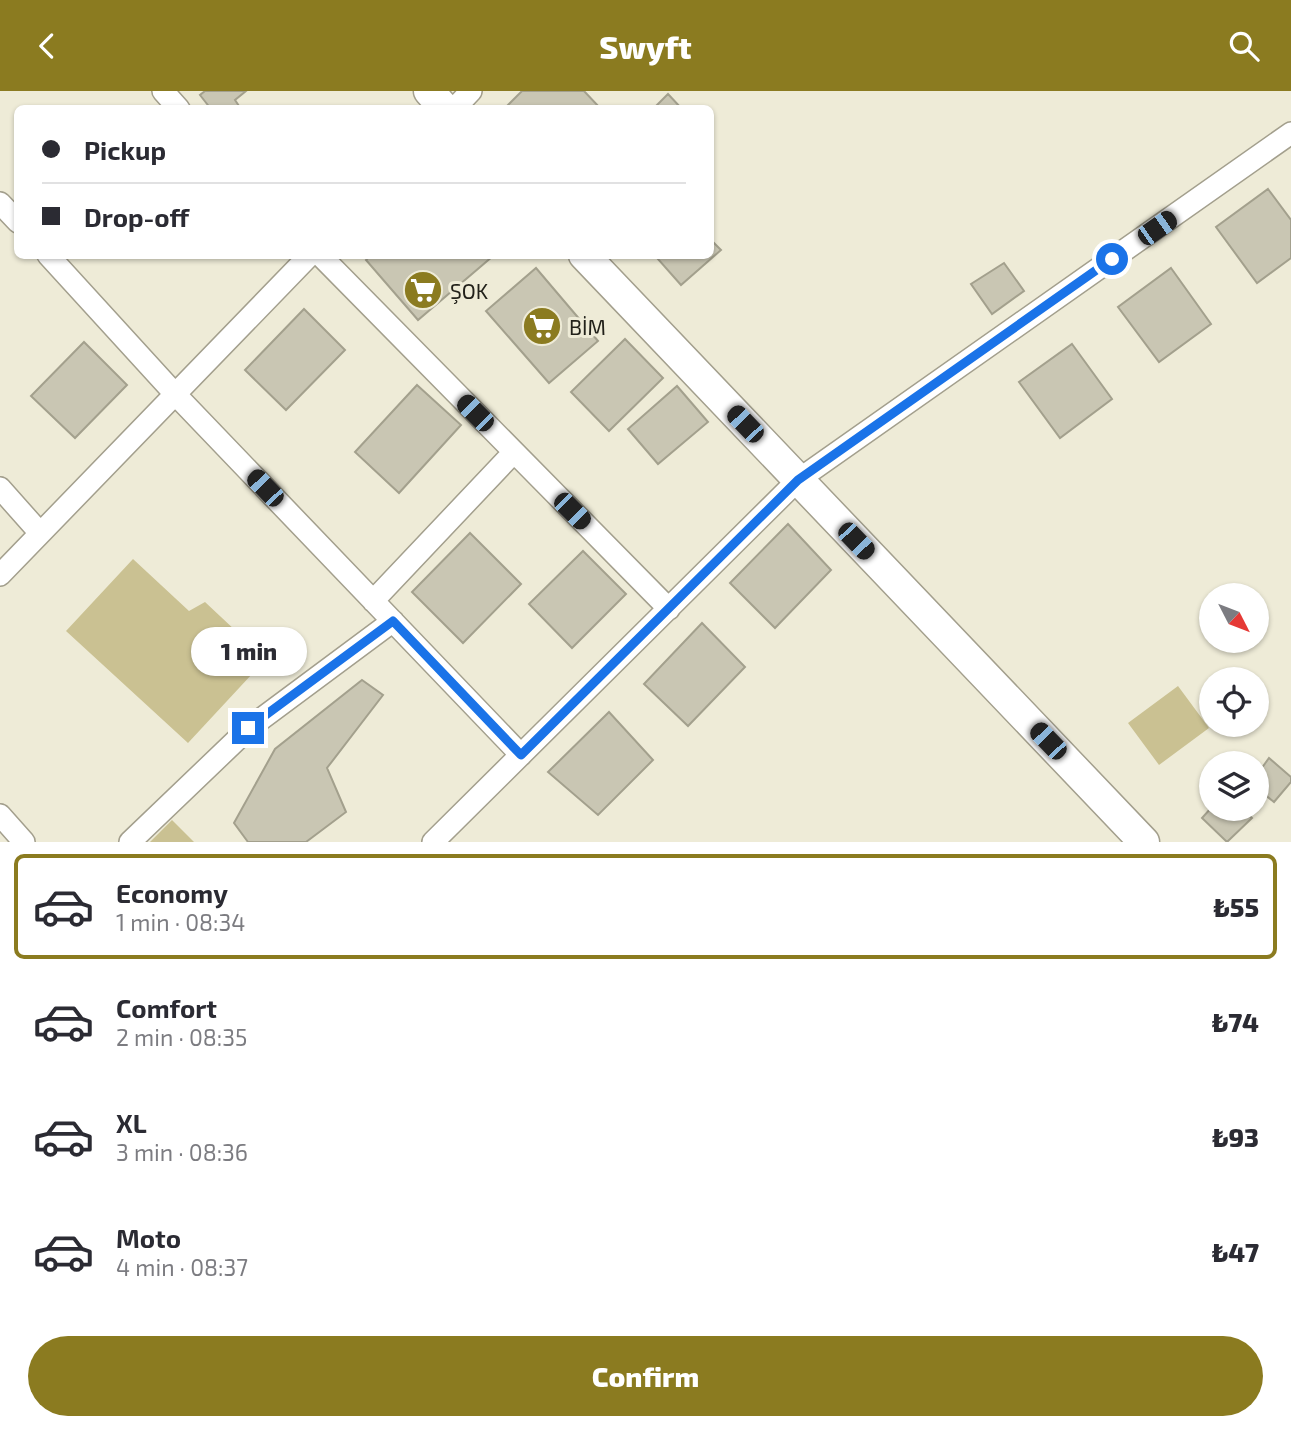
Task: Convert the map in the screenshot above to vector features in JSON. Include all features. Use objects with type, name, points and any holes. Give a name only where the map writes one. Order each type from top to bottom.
[{"type":"main road","points":[[429,91],[441,105]]},
{"type":"main road","points":[[588,259],[1144,842]]},
{"type":"street","points":[[163,91],[175,105]]},
{"type":"street","points":[[457,105],[471,91]]},
{"type":"street","points":[[433,842],[798,480],[1291,133]]},
{"type":"street","points":[[0,203],[14,218]]},
{"type":"street","points":[[52,259],[175,394],[521,755]]},
{"type":"street","points":[[0,575],[306,259]]},
{"type":"street","points":[[324,259],[669,609]]},
{"type":"street","points":[[373,601],[514,452]]},
{"type":"street","points":[[0,488],[40,533]]},
{"type":"street","points":[[130,842],[248,728],[393,621]]},
{"type":"street","points":[[0,815],[24,842]]},
{"type":"shaded area","points":[[133,559],[189,611],[205,602],[266,659],[188,743],[66,631]]},
{"type":"shaded area","points":[[1178,686],[1199,714],[1199,735],[1159,765],[1128,723]]},
{"type":"shaded area","points":[[172,820],[194,842],[150,842]]},
{"type":"building","points":[[205,91],[246,91],[235,100],[238,105],[208,105],[200,95]]},
{"type":"building","points":[[522,91],[584,91],[597,105],[508,105]]},
{"type":"building","points":[[668,94],[678,105],[657,105]]},
{"type":"building","points":[[1268,189],[1291,220],[1291,258],[1257,283],[1216,227]]},
{"type":"building","points":[[714,243],[721,250],[714,256]]},
{"type":"building","name":"ŞOK","points":[[367,259],[489,259],[418,320]]},
{"type":"building","points":[[658,259],[711,259],[681,285]]},
{"type":"building","points":[[1004,263],[1024,291],[992,314],[971,284]]},
{"type":"building","name":"BİM","points":[[536,268],[598,341],[549,383],[486,311]]},
{"type":"building","points":[[1171,268],[1211,324],[1159,362],[1118,307]]},
{"type":"building","points":[[304,309],[345,350],[286,410],[245,370]]},
{"type":"building","points":[[625,339],[663,378],[609,431],[571,392]]},
{"type":"building","points":[[84,342],[127,385],[75,438],[31,396]]},
{"type":"building","points":[[1072,344],[1112,399],[1060,438],[1019,382]]},
{"type":"building","points":[[417,385],[461,425],[399,493],[355,452]]},
{"type":"building","points":[[677,386],[708,422],[658,464],[628,429]]},
{"type":"building","points":[[788,524],[831,570],[775,628],[730,583]]},
{"type":"building","points":[[470,533],[521,584],[463,643],[412,592]]},
{"type":"building","points":[[583,551],[626,594],[572,648],[529,604]]},
{"type":"building","points":[[702,623],[745,667],[688,726],[644,684]]},
{"type":"building","points":[[362,680],[383,695],[327,768],[346,812],[306,842],[248,842],[234,823],[275,749]]},
{"type":"building","points":[[609,712],[653,760],[598,815],[548,772]]},
{"type":"building","points":[[1269,758],[1291,777],[1291,782],[1274,802],[1269,798]]},
{"type":"building","points":[[1205,821],[1249,821],[1227,842]]},
{"type":"place","name":"ŞOK","points":[[423,290]]},
{"type":"place","name":"BİM","points":[[542,326]]},
{"type":"route","points":[[248,728],[393,621],[521,755],[798,480],[1112,259]]}]
